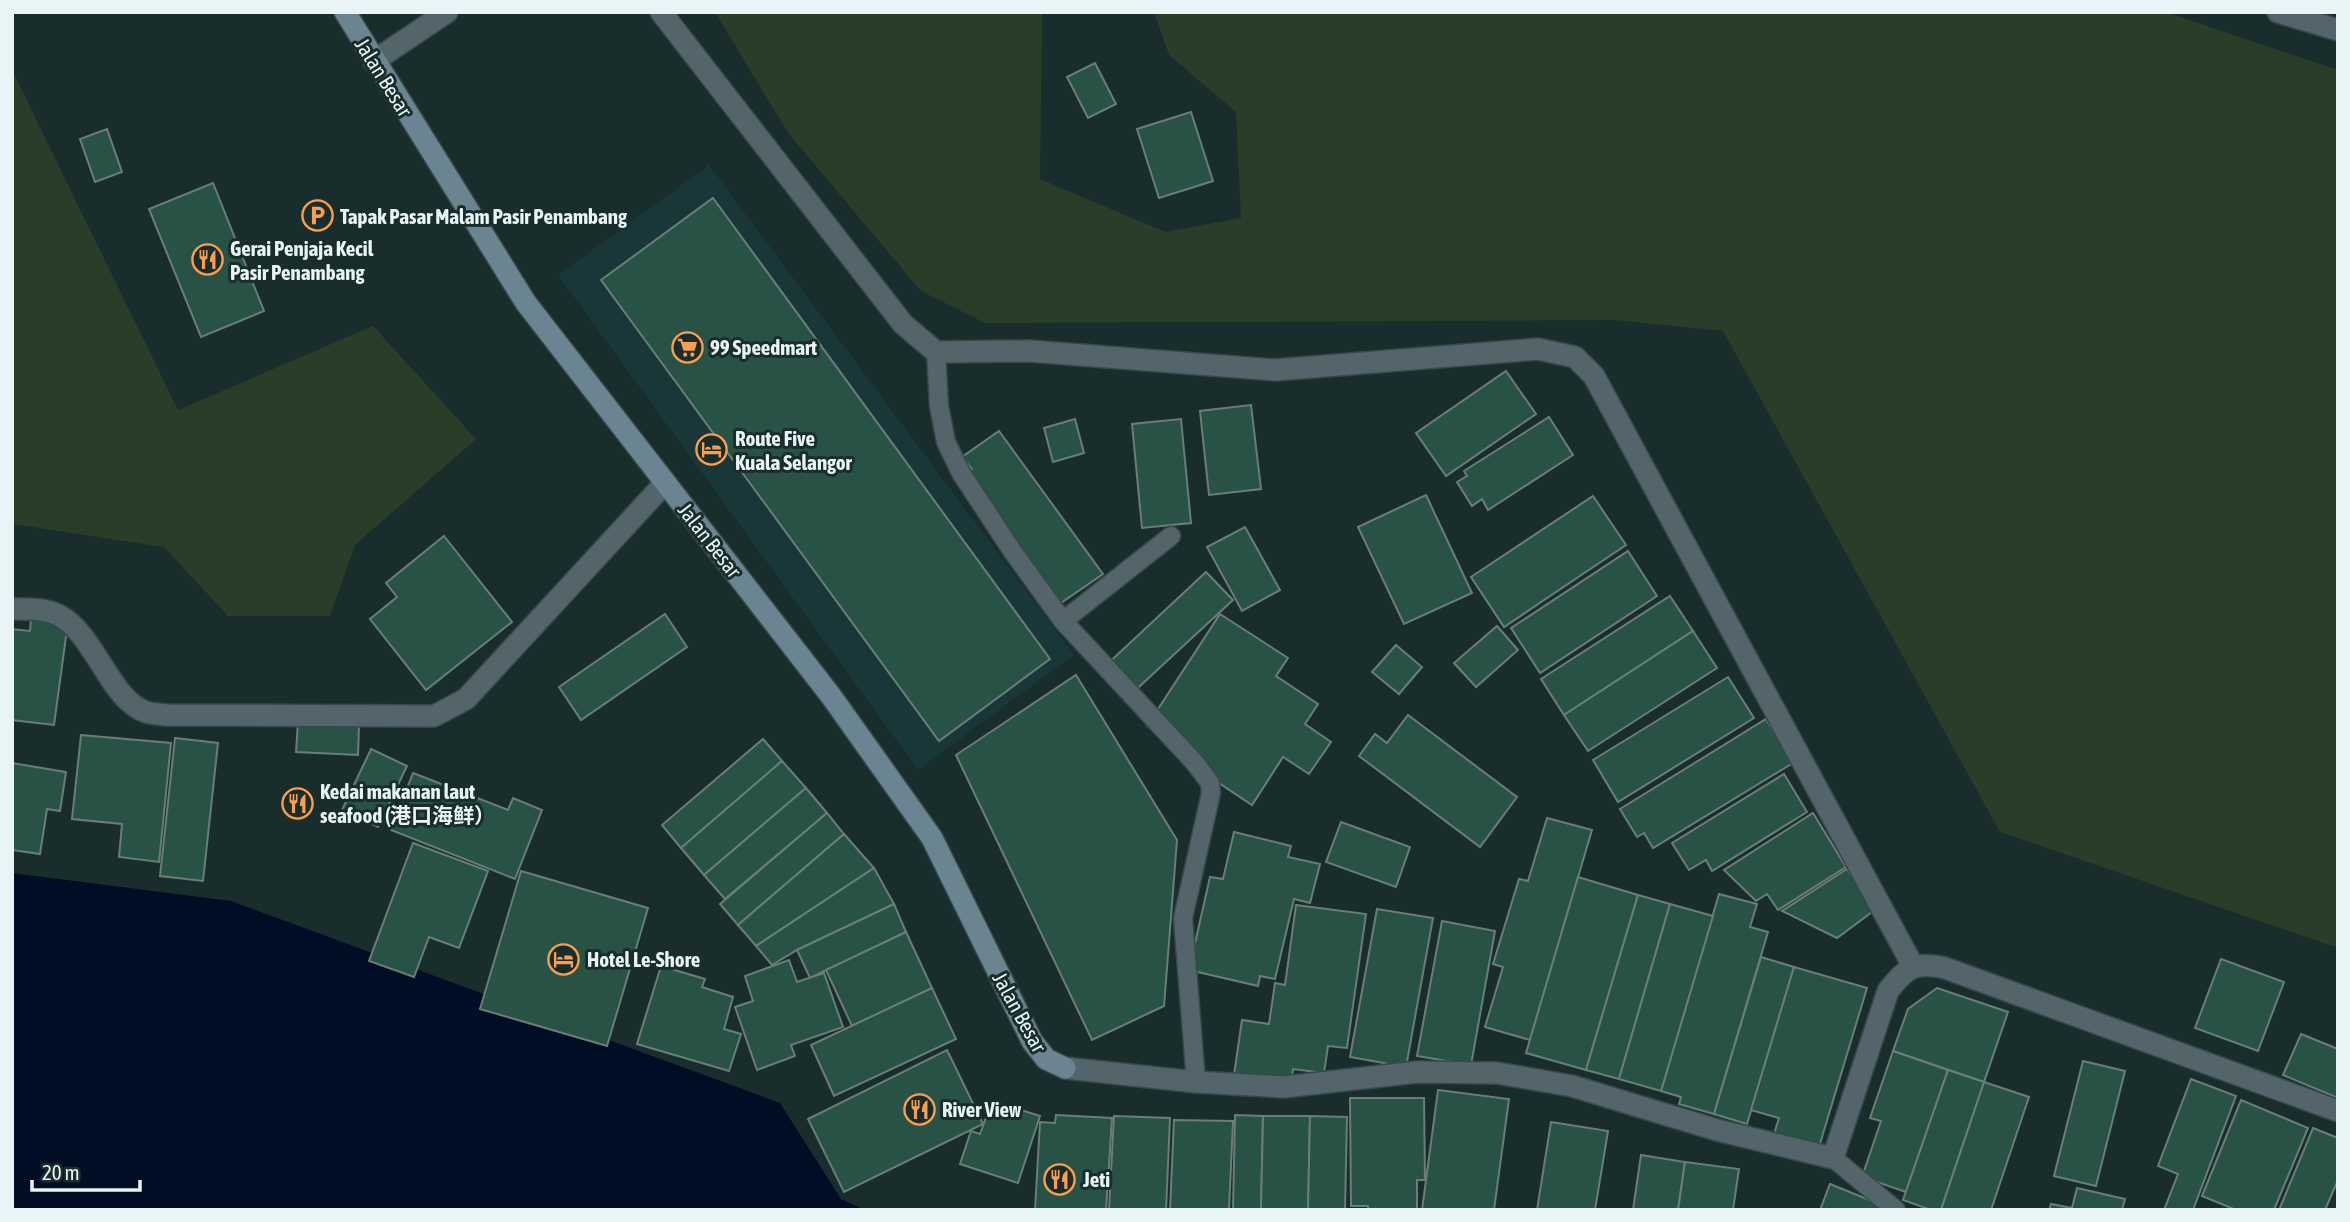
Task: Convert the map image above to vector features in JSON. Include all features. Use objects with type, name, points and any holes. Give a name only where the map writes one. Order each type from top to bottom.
[{"type":"street","name":"Jalan Besar","points":[[345,12],[526,303],[831,695],[932,838],[1032,1041],[1046,1059],[1065,1068],[1196,1082]]},
{"type":"street","points":[[374,61],[447,12]]},
{"type":"street","points":[[661,12],[903,324],[936,352],[1029,351],[1275,370],[1538,349],[1575,357],[1594,376],[1913,966]]},
{"type":"street","points":[[2277,12],[2338,30]]},
{"type":"street","points":[[12,610],[33,609],[60,615],[82,634],[124,697],[144,711],[167,715],[434,716],[466,699],[665,483]]},
{"type":"street","points":[[1196,1082],[1284,1087],[1417,1072],[1497,1073],[1572,1086],[1717,1130],[1833,1158],[1888,990],[1900,975],[1913,966],[1928,964],[2338,1111]]},
{"type":"lane","points":[[936,352],[939,406],[947,442],[961,473],[1063,621],[1195,763],[1210,783],[1210,806],[1183,918],[1196,1082]]},
{"type":"lane","points":[[1063,621],[1171,536]]},
{"type":"lane","points":[[1833,1158],[1896,1210]]},
{"type":"shaded area","points":[[709,165],[1074,655],[918,770],[558,275]]},
{"type":"shaded area","points":[[12,873],[231,901],[780,1103],[841,1199],[865,1210],[12,1210]]},
{"type":"green space","points":[[715,12],[1042,12],[1040,179],[1165,232],[1241,218],[1236,112],[1169,55],[1154,12],[2166,12],[2338,70],[2338,948],[2000,832],[1723,331],[1615,320],[985,323],[921,291],[788,133]]},
{"type":"green space","points":[[12,70],[178,410],[373,326],[476,439],[355,545],[330,616],[228,616],[164,547],[12,524]]},
{"type":"building","points":[[1095,63],[1116,104],[1088,118],[1067,77]]},
{"type":"building","points":[[1191,112],[1213,181],[1159,198],[1137,129]]},
{"type":"building","points":[[107,129],[122,172],[95,182],[80,139]]},
{"type":"building","name":"Gerai Penjaja Kecil Pasir Penambang","points":[[213,183],[264,311],[201,337],[149,209]]},
{"type":"building","points":[[713,198],[1050,659],[939,741],[601,280]]},
{"type":"building","points":[[1506,371],[1536,414],[1446,476],[1416,433]]},
{"type":"building","points":[[1251,405],[1261,489],[1209,495],[1200,411]]},
{"type":"building","points":[[1549,417],[1573,455],[1488,510],[1482,499],[1472,506],[1457,482],[1467,476],[1464,471]]},
{"type":"building","points":[[1075,419],[1084,453],[1053,462],[1044,428]]},
{"type":"building","points":[[1181,419],[1191,523],[1142,528],[1132,424]]},
{"type":"building","points":[[999,431],[1103,574],[1055,607],[961,477],[972,469],[962,457]]},
{"type":"building","points":[[1426,495],[1472,593],[1404,624],[1358,527]]},
{"type":"building","points":[[1593,496],[1626,545],[1504,627],[1471,577]]},
{"type":"building","points":[[1245,527],[1280,590],[1242,611],[1207,547]]},
{"type":"building","points":[[444,536],[512,622],[426,690],[370,619],[397,597],[386,583]]},
{"type":"building","points":[[1628,551],[1657,596],[1540,673],[1511,628]]},
{"type":"building","points":[[1206,572],[1233,600],[1128,697],[1102,669]]},
{"type":"building","points":[[1670,596],[1693,631],[1564,715],[1541,679]]},
{"type":"building","points":[[665,614],[687,647],[581,720],[559,687]]},
{"type":"building","points":[[1220,614],[1288,658],[1276,676],[1318,704],[1305,724],[1331,742],[1309,774],[1283,757],[1252,805],[1186,761],[1191,753],[1147,726]]},
{"type":"building","points":[[31,618],[68,622],[54,725],[12,720],[12,629],[30,631]]},
{"type":"building","points":[[1497,626],[1518,650],[1476,687],[1454,663]]},
{"type":"building","points":[[1693,631],[1717,668],[1588,751],[1564,715]]},
{"type":"building","points":[[1396,645],[1422,667],[1399,694],[1372,672]]},
{"type":"building","points":[[1076,675],[1177,840],[1164,1006],[1092,1040],[956,755]]},
{"type":"building","points":[[1728,677],[1754,718],[1618,802],[1593,760]]},
{"type":"building","points":[[1408,715],[1517,797],[1480,847],[1359,756],[1375,734],[1387,743]]},
{"type":"building","points":[[1766,719],[1793,763],[1653,848],[1644,833],[1637,837],[1620,809]]},
{"type":"building","points":[[298,722],[359,725],[358,755],[296,752]]},
{"type":"building","points":[[81,735],[171,743],[159,862],[119,857],[122,824],[72,819]]},
{"type":"building","points":[[175,738],[218,743],[203,881],[160,876]]},
{"type":"building","points":[[763,739],[782,761],[681,848],[662,825]]},
{"type":"building","points":[[371,749],[407,766],[378,827],[342,810]]},
{"type":"building","points":[[782,761],[806,788],[704,875],[681,848]]},
{"type":"building","points":[[12,763],[66,772],[60,811],[47,809],[40,854],[12,850]]},
{"type":"building","points":[[413,773],[508,810],[513,798],[542,810],[515,879],[391,830]]},
{"type":"building","points":[[1784,774],[1807,812],[1712,871],[1706,860],[1689,870],[1672,843]]},
{"type":"building","points":[[806,788],[827,813],[725,899],[704,875]]},
{"type":"building","points":[[827,813],[844,834],[738,925],[720,904]]},
{"type":"building","points":[[1813,813],[1846,867],[1778,910],[1767,894],[1756,901],[1724,870]]},
{"type":"building","points":[[1547,818],[1592,830],[1530,1040],[1485,1027],[1503,967],[1493,964],[1519,879],[1528,881]]},
{"type":"building","points":[[1341,822],[1410,847],[1396,887],[1326,862]]},
{"type":"building","points":[[1234,832],[1291,846],[1288,857],[1320,864],[1310,903],[1294,899],[1275,979],[1260,976],[1258,986],[1189,970],[1210,877],[1223,879]]},
{"type":"building","points":[[844,834],[874,868],[756,946],[738,925]]},
{"type":"building","points":[[413,843],[488,871],[459,948],[429,937],[414,977],[369,961]]},
{"type":"building","points":[[874,868],[894,904],[797,950],[772,965],[756,946]]},
{"type":"building","points":[[1847,869],[1876,909],[1837,938],[1782,911]]},
{"type":"building","name":"Hotel Le-Shore","points":[[521,871],[648,908],[607,1046],[480,1009]]},
{"type":"building","points":[[1578,877],[1638,895],[1586,1070],[1526,1053]]},
{"type":"building","points":[[1719,894],[1757,904],[1750,927],[1768,932],[1714,1114],[1679,1104],[1681,1097],[1661,1091]]},
{"type":"building","points":[[1638,895],[1670,904],[1619,1079],[1586,1070]]},
{"type":"building","points":[[894,904],[906,932],[810,978],[797,950]]},
{"type":"building","points":[[1670,904],[1713,916],[1661,1091],[1619,1079]]},
{"type":"building","points":[[1296,905],[1366,914],[1347,1048],[1328,1046],[1324,1073],[1293,1069],[1291,1083],[1234,1075],[1242,1020],[1269,1024],[1275,983],[1285,985]]},
{"type":"building","points":[[1377,909],[1433,918],[1406,1067],[1350,1057]]},
{"type":"building","points":[[1442,921],[1495,931],[1471,1065],[1417,1056]]},
{"type":"building","points":[[906,932],[932,988],[852,1026],[826,970]]},
{"type":"building","points":[[1761,957],[1794,967],[1747,1124],[1714,1114]]},
{"type":"building","points":[[2221,959],[2284,982],[2258,1051],[2195,1028]]},
{"type":"building","points":[[789,960],[797,982],[824,973],[843,1027],[791,1045],[795,1056],[757,1070],[735,1007],[753,1001],[745,976]]},
{"type":"building","points":[[661,966],[705,979],[702,987],[733,997],[724,1029],[741,1034],[729,1071],[637,1044]]},
{"type":"building","points":[[1794,967],[1867,988],[1819,1147],[1774,1134],[1779,1118],[1751,1110]]},
{"type":"building","points":[[932,988],[956,1039],[834,1096],[811,1045]]},
{"type":"building","points":[[1937,988],[2008,1012],[1984,1082],[1893,1051],[1908,1009]]},
{"type":"building","points":[[2301,1034],[2338,1049],[2338,1098],[2283,1075]]},
{"type":"building","points":[[947,1050],[983,1124],[844,1192],[808,1119]]},
{"type":"building","points":[[1893,1051],[1948,1070],[1906,1192],[1862,1177],[1881,1121],[1870,1118]]},
{"type":"building","points":[[2083,1061],[2125,1071],[2096,1186],[2054,1176]]},
{"type":"building","points":[[1948,1070],[1984,1082],[1941,1210],[1931,1210],[1903,1200]]},
{"type":"building","points":[[2191,1079],[2236,1096],[2193,1210],[2164,1210],[2178,1174],[2158,1166]]},
{"type":"building","points":[[1984,1082],[2029,1097],[1991,1210],[1941,1210]]},
{"type":"building","points":[[1438,1090],[1509,1099],[1494,1210],[1422,1210]]},
{"type":"building","points":[[1350,1098],[1424,1098],[1425,1180],[1417,1180],[1417,1210],[1368,1210],[1368,1206],[1351,1206]]},
{"type":"building","points":[[2241,1100],[2308,1128],[2274,1210],[2236,1210],[2202,1196]]},
{"type":"building","points":[[992,1101],[1040,1116],[1018,1183],[960,1164],[971,1131],[980,1134]]},
{"type":"building","points":[[1056,1115],[1112,1118],[1106,1210],[1035,1210],[1040,1122],[1055,1123]]},
{"type":"building","points":[[1235,1115],[1263,1116],[1261,1210],[1233,1210]]},
{"type":"building","points":[[1114,1116],[1170,1118],[1166,1210],[1109,1210]]},
{"type":"building","points":[[1263,1116],[1310,1116],[1308,1210],[1261,1210]]},
{"type":"building","points":[[1310,1116],[1347,1117],[1345,1210],[1308,1210]]},
{"type":"building","points":[[1174,1120],[1233,1121],[1229,1210],[1170,1210]]},
{"type":"building","points":[[1551,1122],[1608,1131],[1595,1210],[1537,1210]]},
{"type":"building","points":[[2313,1128],[2338,1138],[2338,1180],[2325,1210],[2279,1210]]},
{"type":"building","points":[[1641,1155],[1685,1162],[1678,1210],[1633,1210]]},
{"type":"building","points":[[1685,1162],[1739,1169],[1733,1210],[1678,1210]]},
{"type":"building","points":[[1830,1184],[1894,1210],[1820,1210]]},
{"type":"building","points":[[2077,1188],[2125,1199],[2122,1210],[2049,1210],[2051,1204],[2072,1208]]},
{"type":"place","name":"Tapak Pasar Malam Pasir Penambang","points":[[317,216]]},
{"type":"place","name":"Gerai Penjaja Kecil Pasir Penambang","points":[[207,260]]},
{"type":"place","name":"99 Speedmart","points":[[687,347]]},
{"type":"place","name":"Route Five Kuala Selangor","points":[[712,450]]},
{"type":"place","name":"Kedai makanan laut seafood (港口海鲜）","points":[[297,803]]},
{"type":"place","name":"Hotel Le-Shore","points":[[564,959]]},
{"type":"place","name":"River View","points":[[919,1109]]},
{"type":"place","name":"Jeti","points":[[1060,1179]]}]
